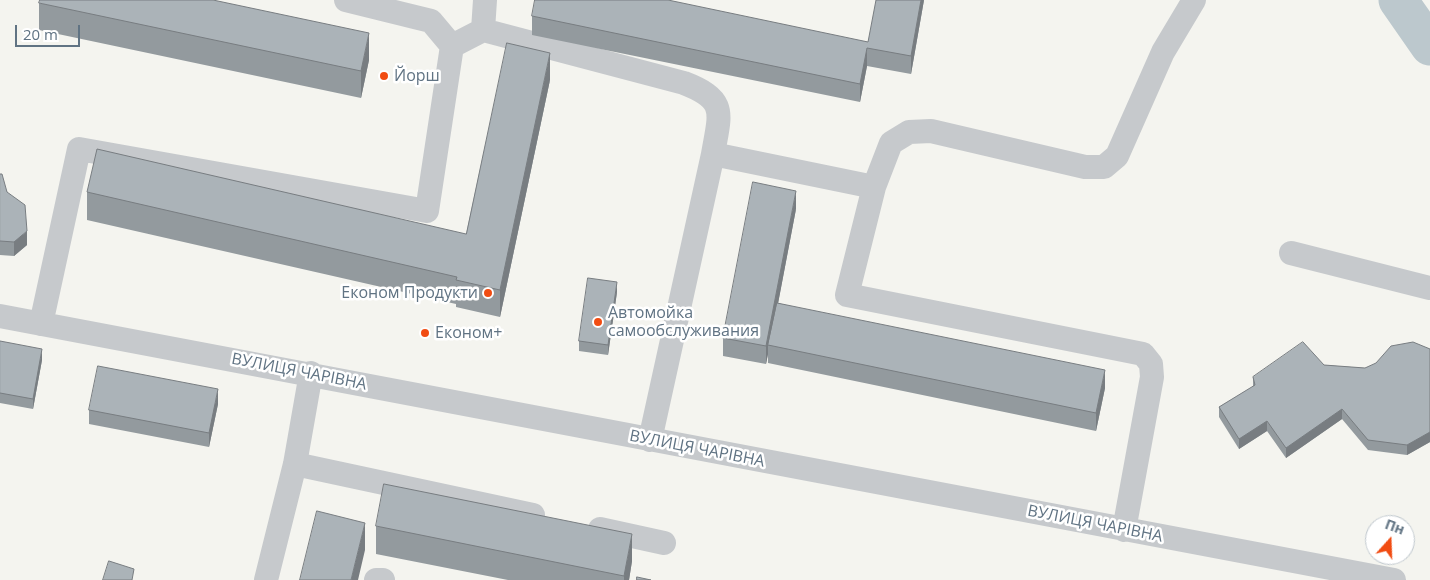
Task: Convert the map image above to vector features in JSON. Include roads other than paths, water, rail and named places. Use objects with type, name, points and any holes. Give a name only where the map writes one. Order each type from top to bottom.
[{"type":"street","points":[[41,324],[78,149],[427,211],[452,46],[431,21],[346,0]]},
{"type":"street","points":[[483,30],[485,0]]},
{"type":"street","points":[[1124,530],[1152,377],[1152,364],[1143,354],[848,295],[874,187],[891,143],[909,132],[931,131],[1085,167],[1104,167],[1117,156],[1163,52],[1194,0]]},
{"type":"street","points":[[452,46],[483,30],[684,83],[703,90],[715,100],[720,117],[713,154],[650,440]]},
{"type":"street","points":[[713,154],[874,187]]},
{"type":"street","points":[[1291,253],[1430,288]]},
{"type":"street","name":"ВУЛИЦЯ ЧАРІВНА","points":[[0,316],[312,373],[650,440],[1394,580]]},
{"type":"street","points":[[266,580],[295,464],[312,373]]},
{"type":"street","points":[[295,464],[664,543]]},
{"type":"street","points":[[376,580],[383,580]]},
{"type":"waterway","points":[[1398,0],[1430,46]]},
{"type":"place","name":"Йорш","points":[[384,76]]},
{"type":"place","name":"Економ Продукти","points":[[488,293]]},
{"type":"place","name":"Автомойка самообслуживания","points":[[598,322]]},
{"type":"place","name":"Економ+","points":[[425,333]]}]
